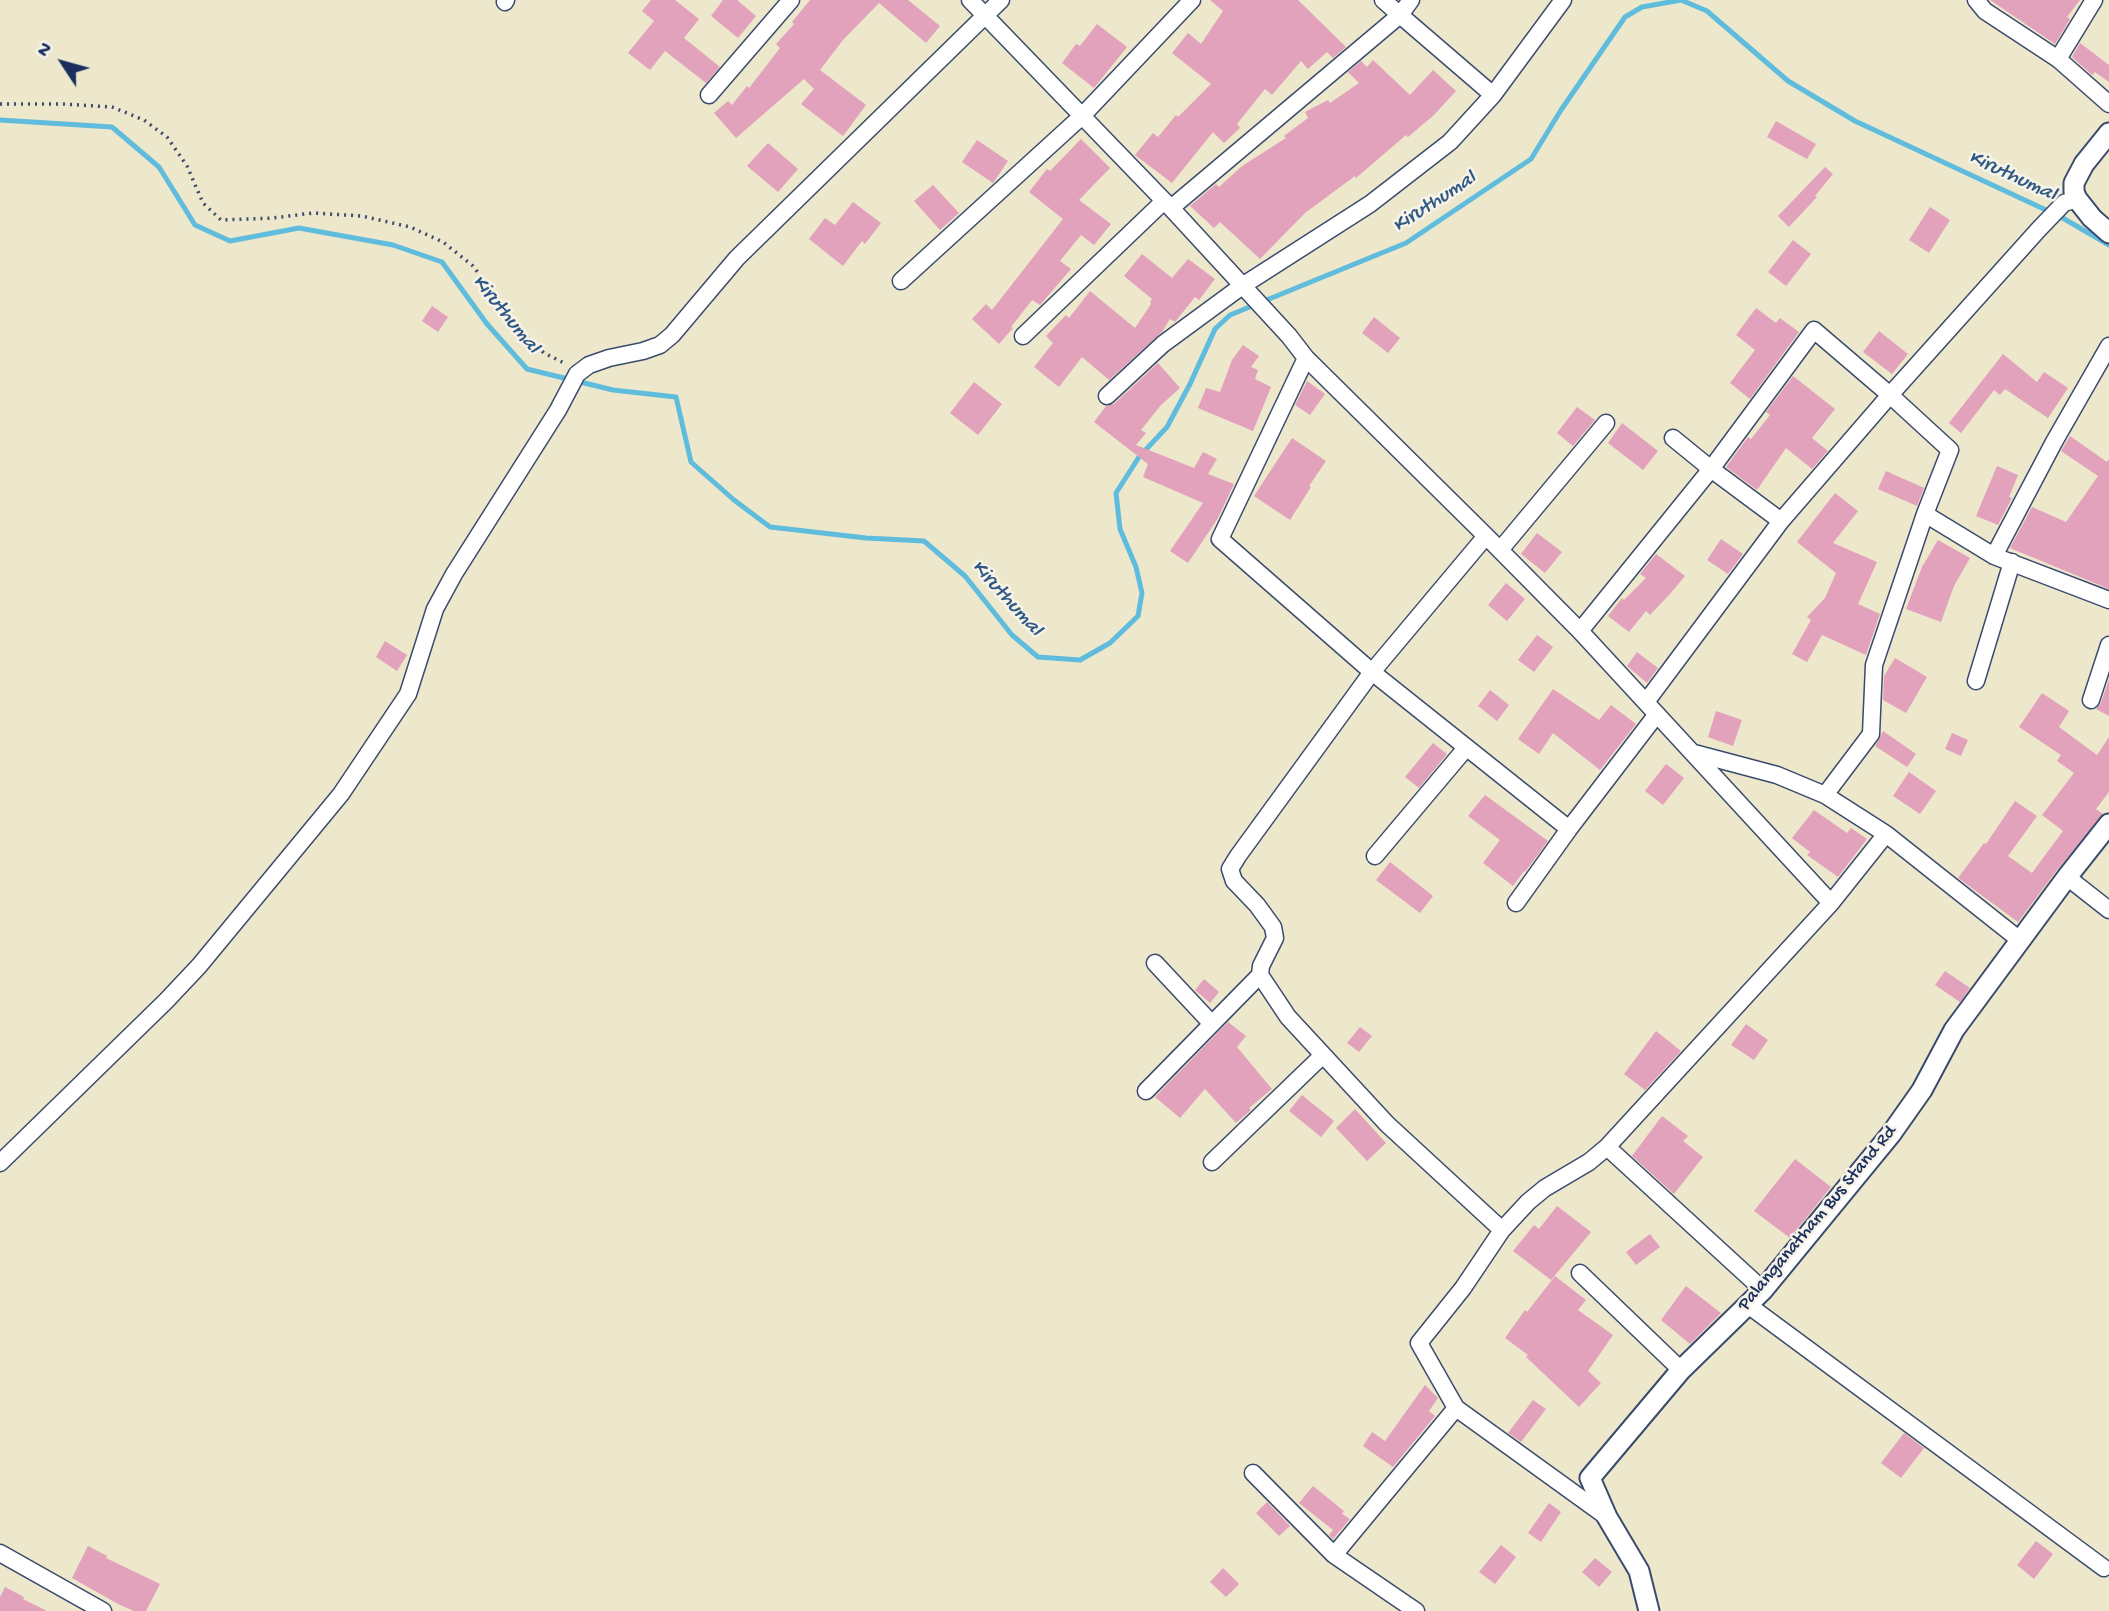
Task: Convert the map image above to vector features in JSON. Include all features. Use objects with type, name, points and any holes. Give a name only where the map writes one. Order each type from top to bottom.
[{"type":"street","points":[[709,95],[791,0]]},
{"type":"street","points":[[970,0],[1168,204],[1306,358],[1580,631],[1831,903]]},
{"type":"street","points":[[0,1163],[191,975],[341,794],[408,694],[436,609],[454,574],[581,371],[609,358],[660,345],[672,335],[737,258],[1001,0]]},
{"type":"street","points":[[901,281],[1082,116],[1192,0]]},
{"type":"street","points":[[1383,0],[1493,95]]},
{"type":"street","points":[[1023,335],[1168,204],[1400,15],[1412,0]]},
{"type":"street","points":[[1107,396],[1163,344],[1247,292],[1370,204],[1450,142],[1493,95],[1563,0]]},
{"type":"street","points":[[2058,59],[2094,0]]},
{"type":"street","points":[[1984,4],[2058,59],[2109,104]]},
{"type":"street","points":[[1516,904],[1781,520],[2039,229],[2071,201],[2074,183],[2084,164],[2109,133]]},
{"type":"street","points":[[2071,201],[2109,233]]},
{"type":"street","points":[[1580,631],[1711,469],[1814,330],[1950,450],[1925,514],[1874,665],[1871,734],[1825,795]]},
{"type":"street","points":[[1994,556],[2054,442],[2109,346]]},
{"type":"street","points":[[1306,358],[1220,539],[1372,672],[1569,829]]},
{"type":"street","points":[[1500,550],[1606,424]]},
{"type":"street","points":[[1673,438],[1781,520]]},
{"type":"street","points":[[1925,514],[1994,556],[2109,600]]},
{"type":"street","points":[[1146,1091],[1260,975],[1261,966],[1275,938],[1273,927],[1234,881],[1230,869],[1372,672],[1486,536]]},
{"type":"street","points":[[1976,681],[2012,562]]},
{"type":"street","points":[[2091,700],[2109,645]]},
{"type":"street","points":[[1375,856],[1466,748]]},
{"type":"street","points":[[1693,753],[1777,775],[1825,795],[1886,834],[2021,941]]},
{"type":"street","name":"Palanganatham Bus Stand Rd","points":[[1649,1611],[1639,1571],[1607,1517],[1590,1478],[1681,1370],[1763,1290],[1899,1123],[1923,1090],[1954,1030],[2109,824]]},
{"type":"street","points":[[1607,1517],[1455,1408],[1419,1343],[1463,1287],[1502,1230],[1545,1188],[1589,1162],[1607,1147],[1831,903],[1886,834]]},
{"type":"street","points":[[2067,877],[2109,910]]},
{"type":"street","points":[[1155,963],[1212,1024]]},
{"type":"street","points":[[1260,975],[1288,1017],[1387,1124],[1502,1230]]},
{"type":"street","points":[[1212,1162],[1323,1055]]},
{"type":"street","points":[[1607,1147],[1763,1290]]},
{"type":"street","points":[[1580,1273],[1681,1370]]},
{"type":"street","points":[[1748,1305],[2104,1568]]},
{"type":"street","points":[[1334,1555],[1455,1408]]},
{"type":"street","points":[[1253,1473],[1334,1555],[1416,1611]]},
{"type":"street","points":[[0,1553],[103,1611]]},
{"type":"path","points":[[0,104],[112,107],[144,120],[167,136],[187,166],[203,203],[221,220],[313,213],[362,216],[410,227],[443,242],[473,266],[524,334],[544,354],[581,371]]},
{"type":"building","points":[[651,0],[675,0],[699,19],[684,38],[720,67],[706,83],[665,51],[650,70],[628,53],[654,21],[642,11]]},
{"type":"building","points":[[723,0],[737,0],[756,16],[738,38],[711,16]]},
{"type":"building","points":[[810,0],[908,0],[940,26],[926,43],[879,3],[843,40],[820,70],[866,105],[843,136],[801,104],[814,89],[804,79],[736,138],[714,113],[728,101],[732,105],[747,86],[749,88],[780,48],[776,44]]},
{"type":"building","points":[[1210,0],[1298,0],[1346,47],[1333,58],[1327,52],[1308,69],[1301,61],[1272,95],[1265,89],[1237,124],[1240,128],[1224,143],[1213,132],[1172,183],[1135,155],[1153,133],[1158,137],[1176,115],[1178,117],[1211,84],[1172,53],[1188,33],[1201,44],[1223,11]]},
{"type":"building","points":[[1990,0],[2080,0],[2067,17],[2070,19],[2055,44]]},
{"type":"building","points":[[1097,24],[1127,47],[1094,88],[1062,63],[1076,44],[1080,46]]},
{"type":"building","points":[[2080,43],[2109,65],[2109,82],[2095,72],[2092,75],[2072,57]]},
{"type":"building","points":[[1373,60],[1410,95],[1433,70],[1456,91],[1434,115],[1408,137],[1406,135],[1356,178],[1355,176],[1305,213],[1260,259],[1220,222],[1214,228],[1190,206],[1216,184],[1219,187],[1242,166],[1286,138],[1284,136],[1308,118],[1305,112],[1328,100],[1330,103],[1359,83],[1348,72],[1361,61],[1367,67]]},
{"type":"building","points":[[1776,121],[1816,144],[1807,159],[1767,137]]},
{"type":"building","points":[[1081,139],[1110,168],[1079,200],[1111,224],[1094,245],[1081,235],[1060,261],[1071,269],[1040,305],[1032,300],[999,344],[972,319],[986,304],[992,310],[1063,219],[1029,192],[1047,169],[1050,171]]},
{"type":"building","points":[[977,140],[1008,161],[993,183],[962,162]]},
{"type":"building","points":[[768,143],[798,169],[778,192],[747,166]]},
{"type":"building","points":[[1825,167],[1833,174],[1815,196],[1817,197],[1789,227],[1778,216]]},
{"type":"building","points":[[933,185],[959,213],[940,230],[914,201]]},
{"type":"building","points":[[853,202],[881,223],[865,244],[862,241],[843,266],[809,239],[825,218],[835,225]]},
{"type":"building","points":[[1930,207],[1950,220],[1929,253],[1909,240]]},
{"type":"building","points":[[1793,240],[1811,254],[1786,286],[1768,272]]},
{"type":"building","points":[[1142,254],[1172,278],[1188,259],[1215,279],[1199,300],[1195,297],[1175,322],[1170,319],[1162,332],[1109,380],[1082,357],[1059,387],[1034,367],[1053,343],[1046,336],[1066,315],[1069,318],[1090,291],[1135,328],[1152,299],[1124,276]]},
{"type":"building","points":[[432,306],[448,317],[438,332],[422,321]]},
{"type":"building","points":[[1756,308],[1776,323],[1780,318],[1799,332],[1750,399],[1730,383],[1755,350],[1736,335]]},
{"type":"building","points":[[1374,317],[1400,338],[1388,353],[1362,333]]},
{"type":"building","points":[[1879,331],[1908,354],[1892,374],[1863,352]]},
{"type":"building","points":[[1243,345],[1259,356],[1251,367],[1258,370],[1255,379],[1271,387],[1253,431],[1198,408],[1206,388],[1220,392],[1232,360]]},
{"type":"building","points":[[2003,354],[2037,382],[2044,372],[2068,388],[2048,418],[2005,389],[2000,395],[1994,390],[1961,433],[1949,423]]},
{"type":"building","points":[[1158,363],[1180,388],[1161,405],[1141,430],[1146,433],[1136,445],[1194,468],[1203,452],[1217,459],[1208,474],[1234,484],[1218,518],[1188,563],[1170,551],[1203,503],[1143,477],[1148,464],[1094,422],[1106,406],[1114,404]]},
{"type":"building","points":[[1793,376],[1835,409],[1812,438],[1828,451],[1812,469],[1786,448],[1757,490],[1726,467],[1748,437],[1751,439],[1770,415],[1766,412]]},
{"type":"building","points":[[1307,381],[1325,394],[1310,415],[1295,405]]},
{"type":"building","points":[[974,382],[1002,404],[978,435],[950,413]]},
{"type":"building","points":[[1577,407],[1595,420],[1573,446],[1557,433]]},
{"type":"building","points":[[1622,423],[1658,451],[1643,470],[1608,443]]},
{"type":"building","points":[[2070,436],[2107,462],[2109,459],[2109,589],[2010,548],[2032,507],[2066,522],[2098,476],[2061,451]]},
{"type":"building","points":[[1292,438],[1326,461],[1290,520],[1254,496]]},
{"type":"building","points":[[1997,466],[2018,475],[2009,497],[2012,498],[1998,525],[1976,516]]},
{"type":"building","points":[[1886,471],[1924,488],[1917,506],[1878,489]]},
{"type":"building","points":[[1835,493],[1858,511],[1833,543],[1877,562],[1858,604],[1880,614],[1866,655],[1822,635],[1807,662],[1792,654],[1811,620],[1807,617],[1825,598],[1836,573],[1797,542]]},
{"type":"building","points":[[1537,533],[1562,552],[1545,573],[1521,554]]},
{"type":"building","points":[[1721,539],[1743,554],[1728,574],[1707,560]]},
{"type":"building","points":[[1938,540],[1970,558],[1954,586],[1941,622],[1906,609],[1922,567]]},
{"type":"building","points":[[1656,554],[1685,576],[1650,615],[1646,611],[1629,632],[1608,616],[1622,598],[1624,600],[1646,578],[1640,574]]},
{"type":"building","points":[[1506,583],[1525,599],[1507,621],[1488,605]]},
{"type":"building","points":[[1537,635],[1553,647],[1534,672],[1518,660]]},
{"type":"building","points":[[385,641],[407,655],[397,671],[376,657]]},
{"type":"building","points":[[1637,652],[1658,668],[1647,683],[1627,666]]},
{"type":"building","points":[[1895,658],[1927,677],[1906,713],[1883,700],[1884,676]]},
{"type":"building","points":[[2109,679],[2109,716],[2096,709],[2101,703]]},
{"type":"building","points":[[1553,689],[1599,720],[1611,705],[1636,724],[1600,770],[1553,733],[1539,754],[1518,739]]},
{"type":"building","points":[[1490,690],[1509,705],[1497,721],[1478,706]]},
{"type":"building","points":[[2042,693],[2069,711],[2059,727],[2097,755],[2109,737],[2109,792],[2096,809],[2103,814],[2018,922],[1958,878],[1984,843],[1986,844],[2015,801],[2037,816],[2008,856],[2032,873],[2063,831],[2042,815],[2074,773],[2057,761],[2061,755],[2019,727]]},
{"type":"building","points":[[1716,711],[1742,720],[1733,746],[1708,737]]},
{"type":"building","points":[[1883,731],[1916,754],[1907,767],[1875,746]]},
{"type":"building","points":[[1952,733],[1968,740],[1961,756],[1945,749]]},
{"type":"building","points":[[1433,743],[1447,754],[1419,788],[1405,777]]},
{"type":"building","points":[[1666,764],[1684,778],[1663,805],[1645,791]]},
{"type":"building","points":[[1909,772],[1936,791],[1920,814],[1893,796]]},
{"type":"building","points":[[1485,795],[1548,841],[1513,886],[1483,863],[1500,840],[1468,816]]},
{"type":"building","points":[[1814,810],[1847,833],[1851,828],[1867,839],[1838,877],[1807,855],[1810,852],[1792,838]]},
{"type":"building","points":[[1390,862],[1433,896],[1420,913],[1376,880]]},
{"type":"building","points":[[1945,971],[1970,988],[1960,1002],[1935,985]]},
{"type":"building","points":[[1204,979],[1219,992],[1210,1003],[1195,990]]},
{"type":"building","points":[[1228,1022],[1246,1036],[1237,1047],[1272,1089],[1236,1123],[1205,1089],[1180,1118],[1155,1097]]},
{"type":"building","points":[[1746,1024],[1768,1040],[1754,1060],[1731,1045]]},
{"type":"building","points":[[1360,1027],[1372,1036],[1359,1052],[1347,1043]]},
{"type":"building","points":[[1656,1031],[1681,1051],[1645,1090],[1624,1074]]},
{"type":"building","points":[[1302,1095],[1334,1121],[1321,1137],[1289,1111]]},
{"type":"building","points":[[1355,1109],[1386,1143],[1367,1161],[1336,1128]]},
{"type":"building","points":[[1662,1116],[1688,1136],[1683,1141],[1703,1157],[1674,1194],[1632,1156]]},
{"type":"building","points":[[1795,1159],[1831,1187],[1790,1238],[1754,1211]]},
{"type":"building","points":[[1557,1206],[1591,1232],[1551,1280],[1513,1251],[1534,1225],[1539,1229]]},
{"type":"building","points":[[1650,1234],[1660,1247],[1636,1265],[1626,1252]]},
{"type":"building","points":[[1555,1276],[1586,1300],[1578,1310],[1613,1335],[1588,1371],[1601,1383],[1579,1407],[1526,1357],[1528,1355],[1505,1338]]},
{"type":"building","points":[[1686,1286],[1721,1313],[1690,1344],[1661,1320]]},
{"type":"building","points":[[1425,1385],[1438,1398],[1429,1411],[1435,1416],[1393,1467],[1363,1446],[1372,1432],[1385,1441]]},
{"type":"building","points":[[1533,1400],[1546,1409],[1521,1442],[1508,1433]]},
{"type":"building","points":[[1904,1433],[1924,1448],[1901,1478],[1881,1463]]},
{"type":"building","points":[[1313,1486],[1350,1519],[1333,1539],[1329,1535],[1333,1530],[1299,1503]]},
{"type":"building","points":[[1267,1502],[1290,1526],[1279,1536],[1256,1513]]},
{"type":"building","points":[[1549,1503],[1561,1512],[1541,1542],[1528,1533]]},
{"type":"building","points":[[2036,1541],[2053,1554],[2034,1579],[2017,1565]]},
{"type":"building","points":[[1501,1545],[1516,1557],[1495,1584],[1479,1572]]},
{"type":"building","points":[[88,1546],[107,1556],[106,1558],[160,1584],[146,1611],[134,1611],[118,1604],[72,1578]]},
{"type":"building","points":[[1595,1558],[1612,1572],[1599,1587],[1582,1572]]},
{"type":"building","points":[[1223,1568],[1239,1584],[1226,1597],[1210,1582]]},
{"type":"building","points":[[5,1587],[47,1611],[0,1611],[0,1597]]},
{"type":"waterway","name":"Kiruthumal","points":[[0,120],[112,127],[159,167],[195,225],[230,241],[299,228],[393,245],[442,262],[487,324],[527,369],[613,390],[676,397],[691,462],[770,527],[866,538],[924,541],[965,576],[1012,635],[1038,657],[1080,660],[1110,643],[1138,616],[1142,593],[1136,567],[1120,529],[1116,493],[1139,457],[1167,427],[1215,329],[1230,315],[1406,243],[1531,159],[1625,17],[1642,7],[1681,0],[1707,11],[1788,81],[1855,121],[2061,217],[2109,245]]}]
